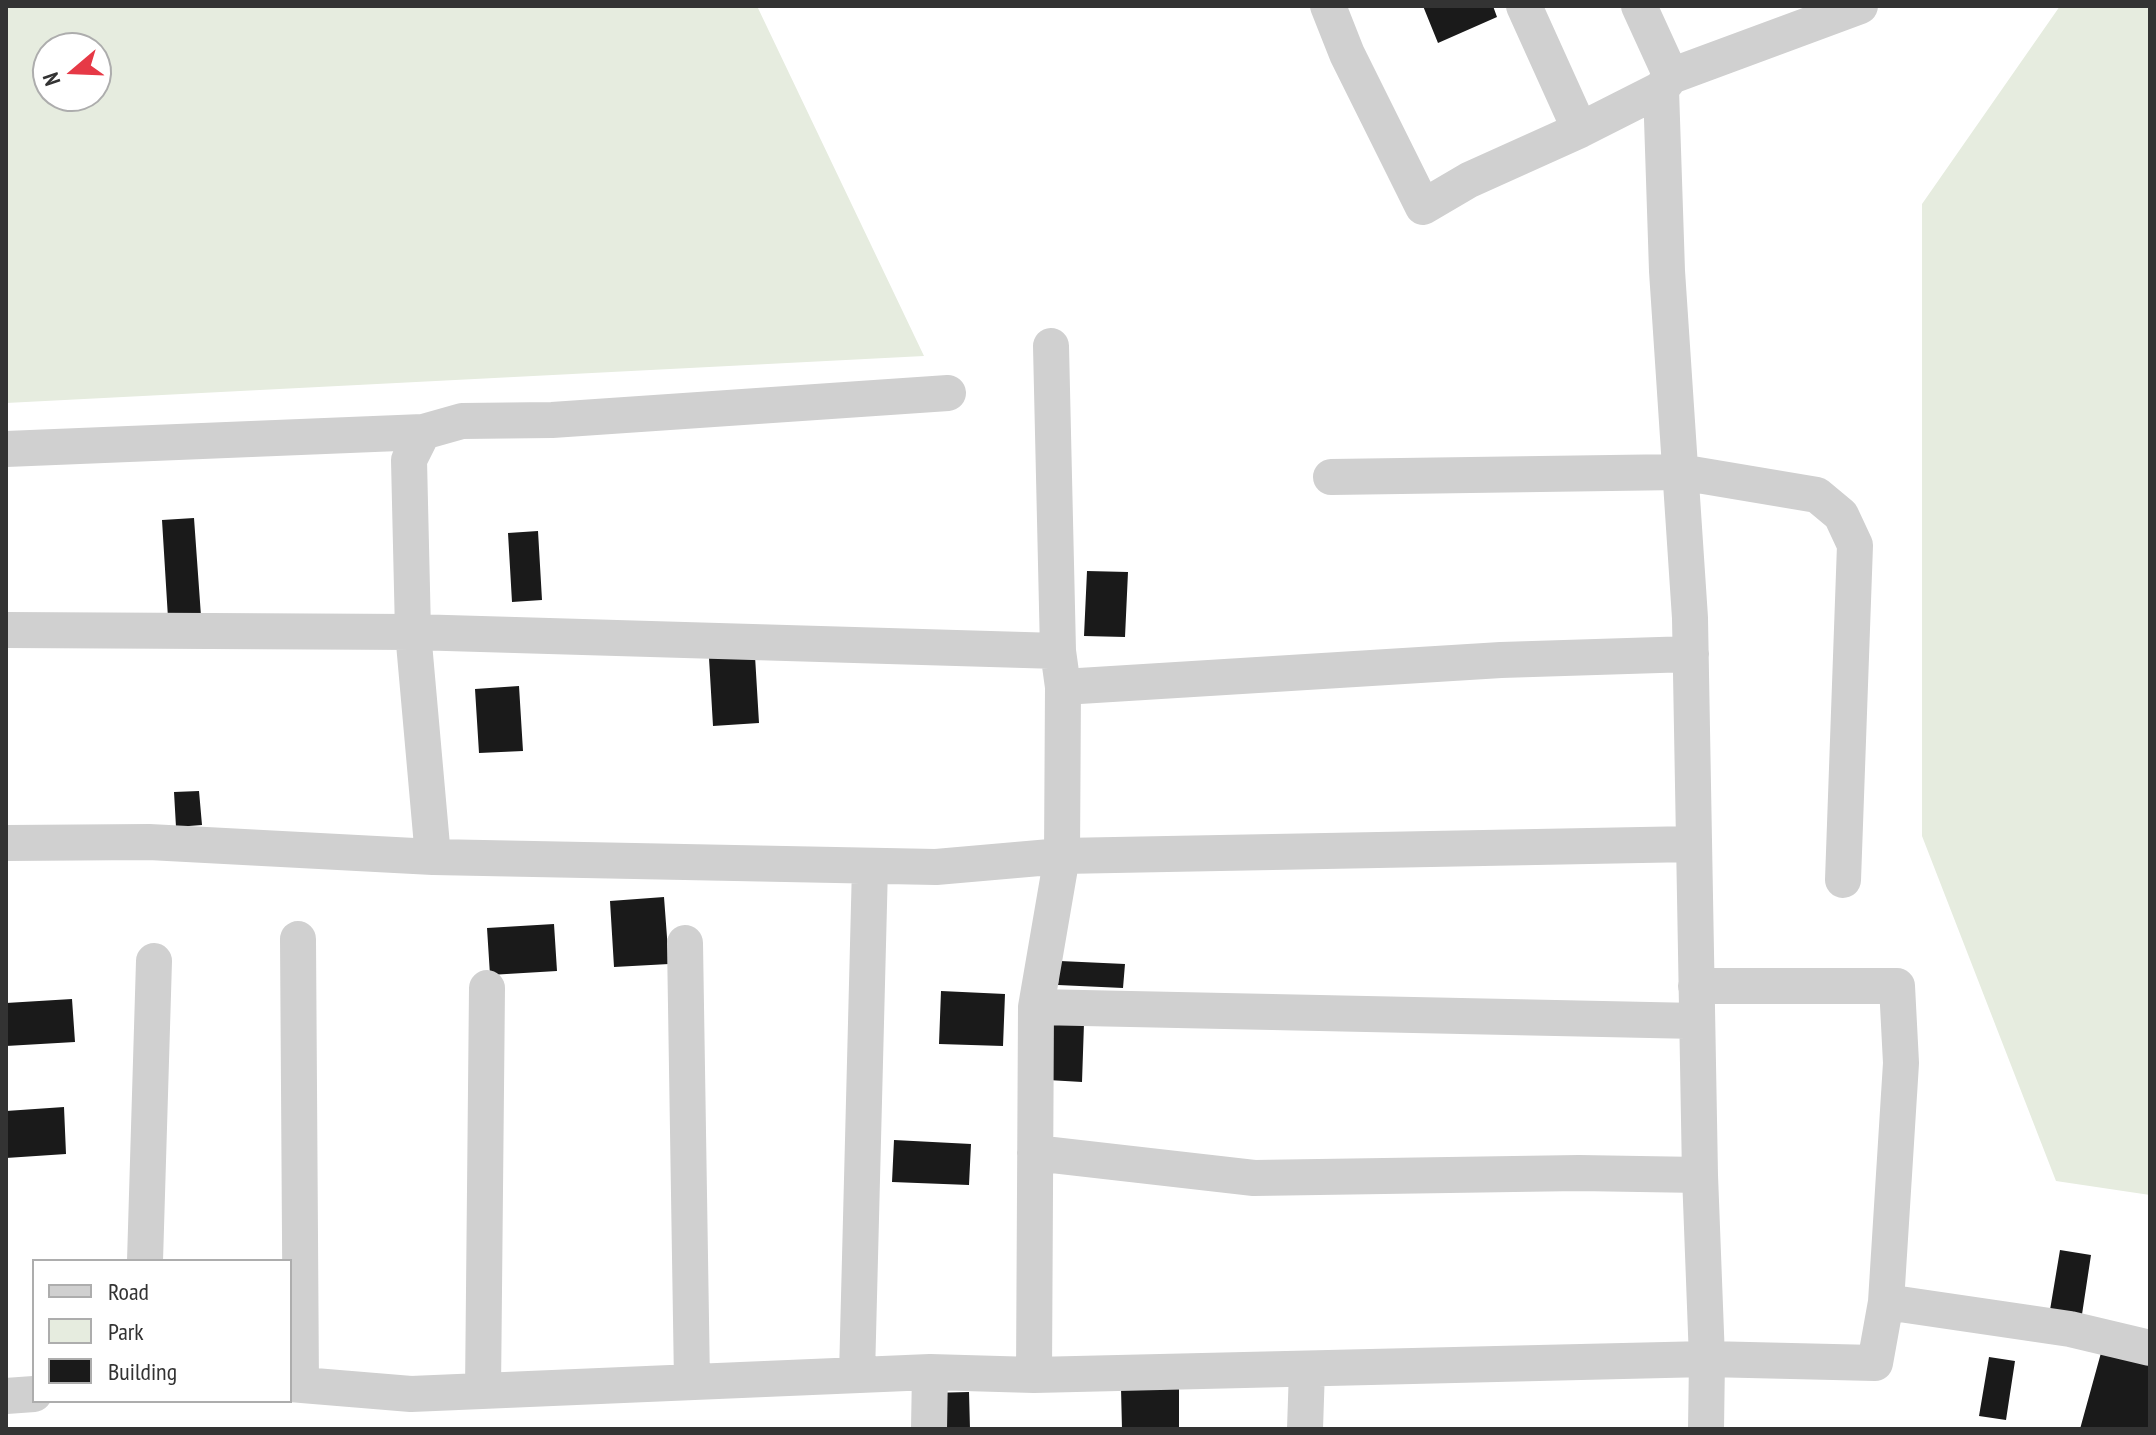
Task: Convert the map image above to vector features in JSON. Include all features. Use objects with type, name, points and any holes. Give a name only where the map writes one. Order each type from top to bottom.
[{"type":"street","points":[[1328,6],[1347,54],[1423,207],[1469,180],[1580,130],[1666,82],[1860,6]]},
{"type":"street","points":[[1524,6],[1580,130]]},
{"type":"street","points":[[1639,6],[1666,82],[1667,271],[1691,654],[1706,1429]]},
{"type":"street","points":[[1034,1375],[1036,1007],[1062,856],[1063,687],[1058,651],[1051,346]]},
{"type":"street","points":[[6,449],[423,432],[462,421],[552,420],[948,393]]},
{"type":"street","points":[[423,432],[409,460],[413,632],[433,857]]},
{"type":"street","points":[[1331,477],[1680,472],[1817,495],[1841,515],[1855,545],[1843,880]]},
{"type":"street","points":[[6,630],[413,632],[1058,651]]},
{"type":"street","points":[[1063,687],[1501,660],[1691,654]]},
{"type":"street","points":[[6,843],[149,842],[433,857],[936,867],[1062,856],[1694,844]]},
{"type":"street","points":[[857,1375],[870,866]]},
{"type":"street","points":[[298,939],[295,1385],[411,1394],[930,1372],[1034,1375],[1707,1359],[1875,1363],[1886,1302],[1901,1063],[1897,986],[1696,1004],[1036,1007]]},
{"type":"street","points":[[685,943],[692,1382]]},
{"type":"street","points":[[145,1259],[154,961]]},
{"type":"street","points":[[483,1391],[487,988]]},
{"type":"street","points":[[1035,1153],[1254,1178],[1579,1173],[1700,1175]]},
{"type":"street","points":[[1886,1302],[2070,1329],[2150,1348]]},
{"type":"street","points":[[1305,1429],[1307,1369]]},
{"type":"street","points":[[929,1429],[930,1372]]},
{"type":"street","points":[[6,1396],[32,1394]]},
{"type":"green space","points":[[6,6],[757,6],[924,356],[6,403]]},
{"type":"green space","points":[[2060,6],[2150,6],[2150,1195],[2056,1181],[1922,836],[1922,204]]},
{"type":"building","points":[[1423,6],[1493,6],[1497,17],[1438,43]]},
{"type":"building","points":[[194,518],[201,616],[168,618],[162,520]]},
{"type":"building","points":[[538,531],[542,600],[512,602],[508,533]]},
{"type":"building","points":[[1087,571],[1128,572],[1125,637],[1084,636]]},
{"type":"building","points":[[755,656],[759,723],[713,726],[709,658]]},
{"type":"building","points":[[519,686],[523,751],[479,753],[475,689]]},
{"type":"building","points":[[199,791],[202,825],[176,827],[174,792]]},
{"type":"building","points":[[664,897],[669,964],[614,967],[610,901]]},
{"type":"building","points":[[554,924],[557,971],[490,975],[487,928]]},
{"type":"building","points":[[1060,961],[1125,964],[1123,988],[1058,985]]},
{"type":"building","points":[[941,991],[1005,994],[1003,1046],[939,1044]]},
{"type":"building","points":[[72,999],[75,1042],[6,1046],[6,1003]]},
{"type":"building","points":[[1051,1022],[1084,1023],[1082,1082],[1048,1080]]},
{"type":"building","points":[[64,1107],[66,1154],[6,1158],[6,1111]]},
{"type":"building","points":[[894,1140],[971,1144],[969,1185],[892,1182]]},
{"type":"building","points":[[2060,1250],[2091,1255],[2081,1321],[2049,1316]]},
{"type":"building","points":[[2104,1342],[2150,1356],[2150,1429],[2080,1429]]},
{"type":"building","points":[[1989,1357],[2015,1361],[2006,1420],[1979,1416]]},
{"type":"building","points":[[1121,1388],[1179,1388],[1179,1429],[1122,1429]]},
{"type":"building","points":[[969,1392],[970,1429],[930,1429],[929,1393]]}]
